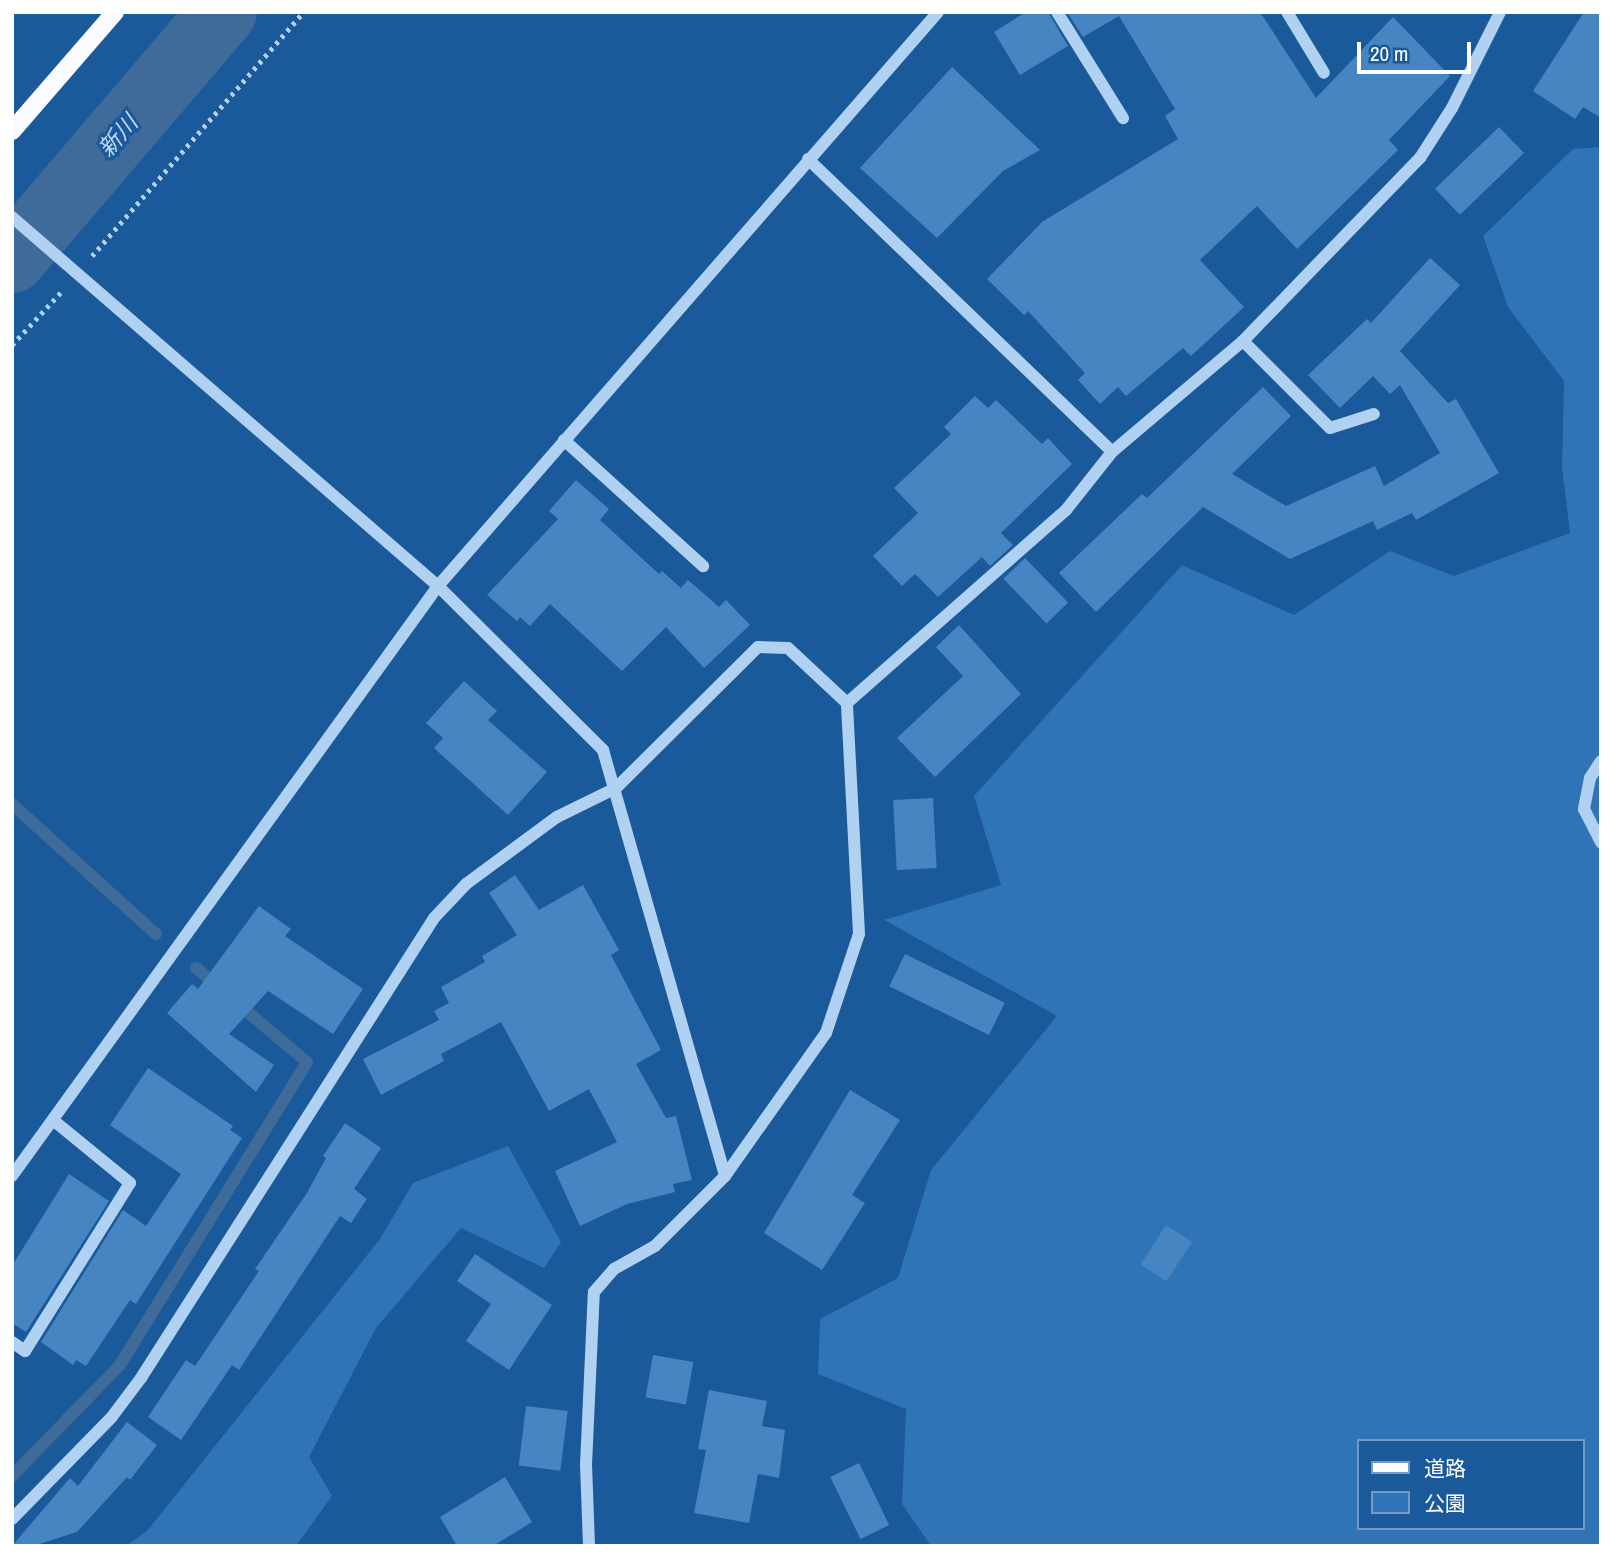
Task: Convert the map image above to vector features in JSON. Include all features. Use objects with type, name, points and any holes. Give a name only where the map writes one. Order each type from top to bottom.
[{"type":"main road","points":[[12,131],[116,12]]},
{"type":"street","points":[[12,1176],[438,586],[938,12]]},
{"type":"street","points":[[1057,12],[1123,118]]},
{"type":"street","points":[[1287,12],[1324,73]]},
{"type":"street","points":[[847,703],[1066,510],[1112,452],[1243,341],[1420,158],[1452,108],[1500,12]]},
{"type":"street","points":[[808,159],[1112,452]]},
{"type":"street","points":[[12,217],[79,272],[438,586],[603,750],[725,1176]]},
{"type":"street","points":[[1243,341],[1330,428],[1374,414]]},
{"type":"street","points":[[564,440],[703,566]]},
{"type":"street","points":[[12,1519],[111,1418],[141,1378],[434,918],[466,884],[556,817],[616,788],[758,647],[788,648],[847,703],[859,934],[826,1033],[725,1176],[655,1246],[614,1269],[594,1292],[586,1465],[589,1546]]},
{"type":"street","points":[[1601,761],[1590,778],[1584,809],[1601,844]]},
{"type":"street","points":[[12,1342],[25,1351],[130,1183],[53,1120]]},
{"type":"path","points":[[12,345],[79,272],[303,12]]},
{"type":"green space","points":[[1601,147],[1601,1546],[931,1546],[902,1504],[906,1409],[818,1374],[820,1319],[898,1278],[931,1170],[1057,1016],[884,920],[1001,885],[974,796],[1182,565],[1294,615],[1390,551],[1454,576],[1570,533],[1562,467],[1564,381],[1508,307],[1483,236],[1573,149]]},
{"type":"green space","points":[[508,1146],[561,1242],[544,1268],[461,1228],[376,1328],[309,1457],[332,1496],[296,1546],[126,1546],[147,1531],[380,1239],[413,1183]]},
{"type":"building","points":[[1026,12],[1048,12],[1068,46],[1020,75],[994,32]]},
{"type":"building","points":[[1067,12],[1260,12],[1316,98],[1393,17],[1450,76],[1389,140],[1398,150],[1297,249],[1257,206],[1200,260],[1244,307],[1191,356],[1183,348],[1126,396],[1118,387],[1100,404],[1078,380],[1085,373],[1028,311],[1024,315],[987,279],[1042,222],[1178,139],[1165,116],[1175,109],[1119,16],[1083,37]]},
{"type":"building","points":[[1584,12],[1601,12],[1601,118],[1583,107],[1575,119],[1533,91]]},
{"type":"building","points":[[952,67],[1040,150],[1003,171],[937,238],[860,168]]},
{"type":"building","points":[[1499,127],[1524,153],[1460,215],[1435,189]]},
{"type":"building","points":[[1430,258],[1460,285],[1400,351],[1448,403],[1456,399],[1499,473],[1416,520],[1412,513],[1377,530],[1373,521],[1290,559],[1203,507],[1096,612],[1059,573],[1142,494],[1147,498],[1263,387],[1291,416],[1232,474],[1286,506],[1375,466],[1384,486],[1440,453],[1400,385],[1390,394],[1373,376],[1340,408],[1308,375],[1367,319],[1371,323]]},
{"type":"building","points":[[975,396],[988,408],[996,400],[1042,444],[1048,438],[1072,464],[1001,533],[1013,545],[990,566],[982,557],[938,597],[915,574],[902,586],[873,556],[918,513],[894,488],[951,434],[944,427]]},
{"type":"building","points":[[576,480],[609,509],[600,520],[659,574],[662,571],[681,588],[688,580],[719,607],[726,600],[750,625],[704,668],[666,627],[622,671],[550,604],[530,626],[520,617],[517,621],[487,595],[558,519],[549,511]]},
{"type":"building","points":[[1025,558],[1068,603],[1046,623],[1003,579]]},
{"type":"building","points":[[959,625],[1021,694],[935,777],[897,738],[963,676],[936,647]]},
{"type":"building","points":[[464,681],[497,711],[488,720],[547,772],[508,815],[434,748],[443,738],[426,723]]},
{"type":"building","points":[[933,798],[937,868],[897,870],[893,800]]},
{"type":"building","points":[[515,875],[539,910],[583,885],[619,950],[611,955],[661,1050],[636,1064],[666,1118],[676,1116],[692,1180],[673,1184],[675,1192],[627,1204],[580,1226],[555,1171],[617,1142],[589,1089],[549,1111],[501,1022],[441,1054],[444,1061],[381,1095],[363,1059],[439,1020],[434,1011],[449,1003],[441,987],[485,962],[482,956],[517,935],[489,893]]},
{"type":"building","points":[[259,906],[291,929],[285,936],[363,989],[333,1034],[268,991],[229,1034],[274,1065],[256,1092],[167,1013],[192,984],[198,989]]},
{"type":"building","points":[[905,954],[1005,1003],[989,1035],[889,986]]},
{"type":"building","points":[[148,1068],[233,1126],[230,1130],[242,1138],[136,1304],[130,1300],[86,1366],[76,1360],[73,1365],[41,1342],[123,1210],[146,1226],[181,1174],[110,1125]]},
{"type":"building","points":[[850,1090],[900,1120],[852,1195],[865,1203],[822,1270],[764,1233]]},
{"type":"building","points":[[345,1123],[381,1148],[354,1189],[367,1199],[351,1223],[340,1216],[239,1370],[232,1365],[181,1440],[148,1417],[186,1360],[195,1366],[259,1271],[255,1269],[307,1193],[326,1158],[323,1156]]},
{"type":"building","points":[[69,1174],[109,1201],[26,1332],[12,1323],[12,1266]]},
{"type":"building","points":[[1166,1225],[1192,1242],[1166,1281],[1140,1264]]},
{"type":"building","points":[[475,1254],[552,1305],[509,1370],[466,1341],[491,1304],[457,1281]]},
{"type":"building","points":[[653,1355],[693,1362],[686,1404],[646,1397]]},
{"type":"building","points":[[709,1390],[767,1401],[762,1426],[785,1430],[779,1478],[758,1474],[749,1523],[694,1513],[706,1450],[698,1449]]},
{"type":"building","points":[[526,1406],[568,1411],[560,1471],[519,1466]]},
{"type":"building","points":[[127,1422],[157,1445],[130,1480],[127,1477],[77,1532],[33,1546],[12,1546],[70,1478],[78,1486]]},
{"type":"building","points":[[859,1463],[889,1525],[860,1539],[830,1477]]},
{"type":"building","points":[[505,1477],[532,1522],[493,1546],[457,1546],[440,1517]]},
{"type":"waterway","name":"新川","points":[[12,259],[223,12]]},
{"type":"waterway","points":[[12,804],[156,934]]},
{"type":"waterway","points":[[196,968],[218,986]]},
{"type":"waterway","points":[[12,1476],[120,1365],[307,1062],[237,1003]]}]
